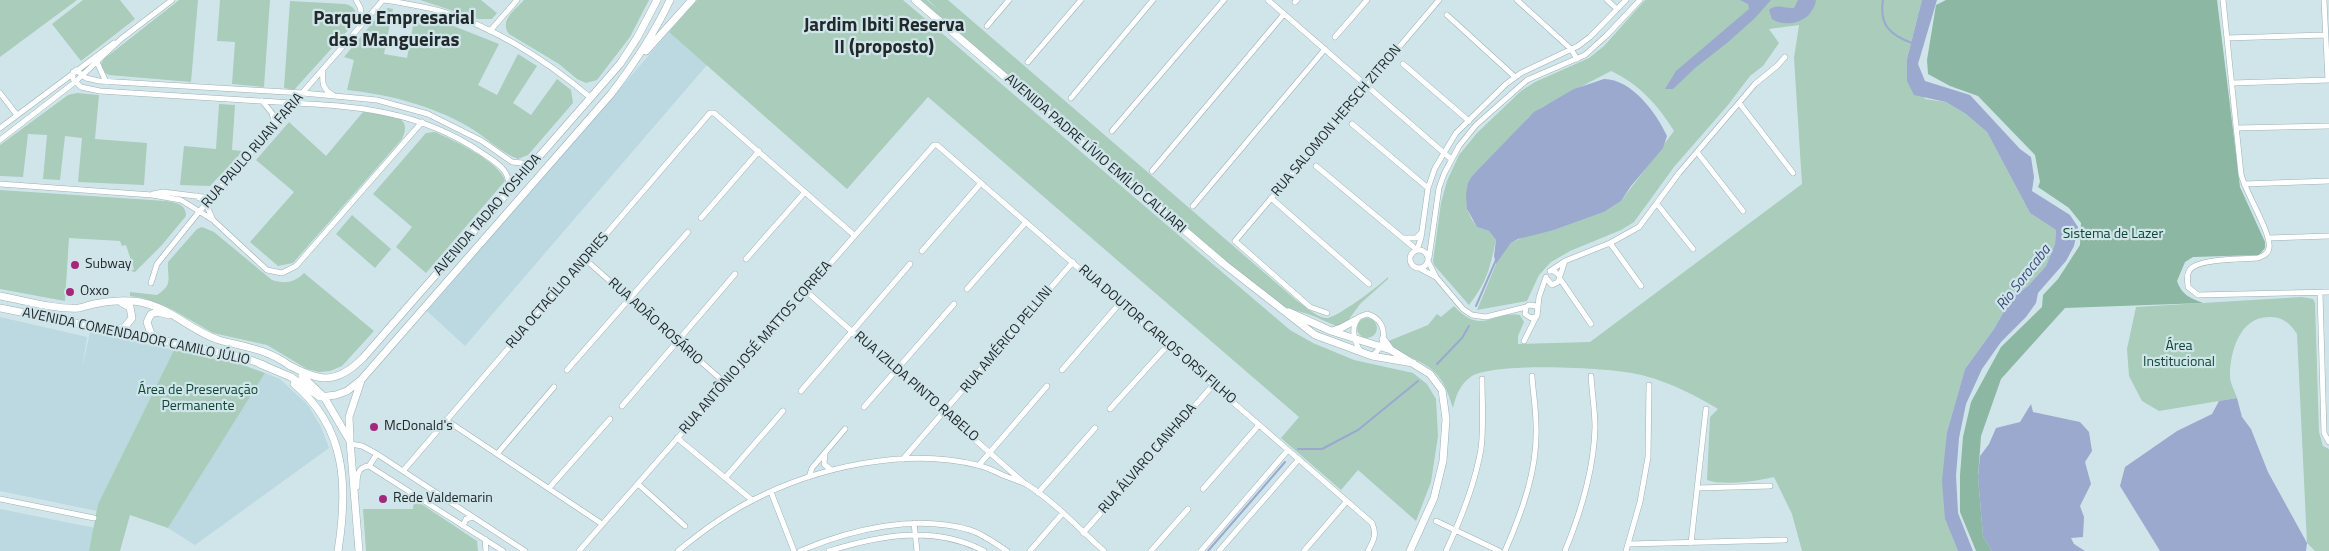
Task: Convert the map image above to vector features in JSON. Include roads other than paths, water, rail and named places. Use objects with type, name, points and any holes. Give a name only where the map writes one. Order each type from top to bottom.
[{"type":"main road","name":"AVENIDA TADAO YOSHIDA","points":[[286,364],[312,377],[321,378],[330,378],[352,368],[620,64],[637,38],[657,0]]},
{"type":"main road","name":"AVENIDA TADAO YOSHIDA","points":[[324,397],[336,396],[347,391],[361,380],[608,97],[637,60],[656,30],[670,0]]},
{"type":"main road","points":[[637,60],[692,0]]},
{"type":"main road","name":"AVENIDA PADRE LÍVIO EMÍLIO CALLIARI","points":[[915,0],[1275,306],[1315,335],[1372,356],[1413,364]]},
{"type":"main road","name":"AVENIDA COMENDADOR CAMILO JÚLIO","points":[[0,296],[80,308],[95,304],[142,302],[164,309],[187,324],[219,340],[252,346],[286,364],[316,387],[351,442],[359,551]]},
{"type":"main road","points":[[109,328],[124,328],[132,318],[130,307],[118,302]]},
{"type":"main road","name":"AVENIDA PADRE LÍVIO EMÍLIO CALLIARI","points":[[1275,306],[1331,331],[1391,350]]},
{"type":"main road","name":"AVENIDA COMENDADOR CAMILO JÚLIO","points":[[0,308],[109,328],[245,358],[286,378],[301,390],[326,421],[339,451],[342,488],[342,527],[338,551]]},
{"type":"main road","points":[[166,341],[151,334],[148,329],[147,322],[151,314],[158,312],[187,324]]},
{"type":"main road","points":[[1331,331],[1356,320]]},
{"type":"main road","points":[[1383,339],[1391,350],[1430,374],[1442,390],[1446,419],[1444,461],[1434,498],[1410,551]]},
{"type":"main road","points":[[260,364],[278,370],[314,395],[324,397]]},
{"type":"main road","name":"AVENIDA TADAO YOSHIDA","points":[[351,442],[349,417],[361,380]]},
{"type":"street","points":[[0,128],[74,71],[121,39],[172,0]]},
{"type":"street","points":[[356,0],[360,7],[363,23]]},
{"type":"street","points":[[383,0],[408,2],[440,11],[490,31],[544,63],[591,98]]},
{"type":"street","name":"RUA PAULO RUAN FARIA","points":[[151,283],[158,264],[198,212],[293,103],[304,93],[383,0]]},
{"type":"street","points":[[490,31],[517,0]]},
{"type":"street","points":[[987,26],[1009,0]]},
{"type":"street","points":[[1028,62],[1081,0]]},
{"type":"street","points":[[1071,98],[1153,0]]},
{"type":"street","points":[[1112,132],[1224,0]]},
{"type":"street","points":[[1268,0],[1451,159]]},
{"type":"street","points":[[1335,37],[1367,0]]},
{"type":"street","name":"RUA SALOMON HERSCH ZITRON","points":[[1327,313],[1310,307],[1235,241],[1439,0]]},
{"type":"street","points":[[1517,0],[1571,49],[1577,59]]},
{"type":"street","points":[[1607,0],[1617,9]]},
{"type":"street","points":[[1411,254],[1416,250],[1422,231],[1428,188],[1435,168],[1451,140],[1468,120],[1515,77],[1571,49],[1590,37],[1626,0]]},
{"type":"street","points":[[1419,268],[1425,266],[1429,259],[1439,188],[1451,159],[1476,126],[1527,80],[1577,59],[1597,45],[1640,0]]},
{"type":"street","points":[[2223,0],[2244,184],[2269,238],[2267,252],[2258,258],[2202,262],[2192,267],[2188,272],[2188,287],[2198,295],[2329,292]]},
{"type":"street","points":[[2232,83],[2328,80],[2324,0]]},
{"type":"street","points":[[1152,171],[1284,14]]},
{"type":"street","points":[[1447,15],[1515,77]]},
{"type":"street","points":[[2227,38],[2326,35]]},
{"type":"street","points":[[0,140],[75,82],[121,39]]},
{"type":"street","points":[[1193,206],[1325,49]]},
{"type":"street","points":[[1316,166],[1416,250],[1423,250],[1429,259],[1436,277],[1463,309],[1472,315],[1486,317],[1518,310],[1533,304],[1539,297],[1550,271],[1565,261],[1639,228],[1669,185],[1740,104],[1755,84],[1777,66],[1785,56]]},
{"type":"street","points":[[97,62],[103,81]]},
{"type":"street","points":[[1404,64],[1468,120]]},
{"type":"street","points":[[324,69],[322,83],[333,96]]},
{"type":"street","points":[[74,71],[103,81],[304,93],[377,100],[428,114],[482,141],[512,162],[532,164]]},
{"type":"street","points":[[74,71],[75,82]]},
{"type":"street","points":[[100,91],[96,86],[103,81]]},
{"type":"street","points":[[75,82],[86,89],[100,91],[293,103],[368,109],[392,113],[422,122],[464,142],[496,163],[509,177],[508,192]]},
{"type":"street","points":[[0,92],[18,115]]},
{"type":"street","points":[[262,101],[272,114],[275,124]]},
{"type":"street","points":[[1740,104],[1792,173]]},
{"type":"street","name":"RUA OCTACÍLIO ANDRIES","points":[[403,471],[712,112],[759,151]]},
{"type":"street","points":[[0,184],[152,194],[186,202],[198,212],[213,220],[267,270],[282,273],[296,266],[422,122]]},
{"type":"street","points":[[1352,124],[1428,188]]},
{"type":"street","points":[[2237,128],[2329,126]]},
{"type":"street","name":"RUA DOUTOR CARLOS ORSI FILHO","points":[[934,145],[937,145],[1372,523],[1376,530],[1368,551]]},
{"type":"street","name":"RUA ANTÔNIO JOSÉ MATTOS CORREA","points":[[579,551],[934,145]]},
{"type":"street","points":[[701,218],[759,151],[854,235]]},
{"type":"street","points":[[1698,152],[1744,211]]},
{"type":"street","points":[[2244,184],[2329,181]]},
{"type":"street","points":[[922,251],[981,183]]},
{"type":"street","points":[[152,194],[163,192],[211,198]]},
{"type":"street","points":[[746,260],[805,192]]},
{"type":"street","points":[[196,195],[206,204],[213,220]]},
{"type":"street","points":[[1271,198],[1368,284]]},
{"type":"street","points":[[1657,204],[1693,249]]},
{"type":"street","points":[[967,289],[1026,222]]},
{"type":"street","points":[[1401,238],[1412,239],[1422,231]]},
{"type":"street","points":[[567,370],[688,232]]},
{"type":"street","points":[[2269,238],[2329,236]]},
{"type":"street","points":[[1401,238],[1411,254],[1411,263],[1436,277]]},
{"type":"street","points":[[1610,242],[1642,286]]},
{"type":"street","name":"RUA ADÃO ROSÁRIO","points":[[586,260],[725,383]]},
{"type":"street","points":[[1542,291],[1553,284],[1559,277],[1565,261]]},
{"type":"street","name":"RUA AMÉRICO PELLINI","points":[[903,459],[922,440],[1072,262]]},
{"type":"street","points":[[801,391],[910,264]]},
{"type":"street","points":[[1550,271],[1557,272],[1591,324]]},
{"type":"street","points":[[622,406],[735,274]]},
{"type":"street","points":[[1546,277],[1546,280],[1567,290]]},
{"type":"street","name":"RUA IZILDA PINTO RABELO","points":[[806,290],[1104,551]]},
{"type":"street","points":[[2320,292],[2324,433],[2329,442]]},
{"type":"street","points":[[1524,341],[1536,317],[1539,297]]},
{"type":"street","points":[[1062,370],[1120,303]]},
{"type":"street","points":[[864,408],[954,304]]},
{"type":"street","points":[[1533,304],[1538,309]]},
{"type":"street","points":[[1526,307],[1529,329]]},
{"type":"street","points":[[1518,310],[1526,315],[1536,317]]},
{"type":"street","points":[[1361,352],[1355,339],[1354,329],[1356,320],[1367,314],[1382,323],[1383,339],[1381,347],[1372,356]]},
{"type":"street","points":[[1110,409],[1168,345]]},
{"type":"street","points":[[2321,345],[2329,345]]},
{"type":"street","points":[[1505,551],[1519,519],[1533,467],[1536,427],[1532,376]]},
{"type":"street","points":[[1565,551],[1579,517],[1593,450],[1595,426],[1591,376]]},
{"type":"street","points":[[1446,551],[1472,486],[1481,448],[1483,417],[1482,379]]},
{"type":"street","name":"RUA ÁLVARO CANHADA","points":[[1083,533],[1213,385]]},
{"type":"street","points":[[1626,551],[1640,502],[1648,457],[1649,385]]},
{"type":"street","points":[[497,454],[554,386]]},
{"type":"street","points":[[979,465],[1047,386]]},
{"type":"street","points":[[2322,391],[2329,391]]},
{"type":"street","points":[[1691,542],[1706,409]]},
{"type":"street","points":[[725,478],[783,411]]},
{"type":"street","points":[[549,488],[610,419]]},
{"type":"street","points":[[446,420],[602,524]]},
{"type":"street","points":[[1203,489],[1259,425]]},
{"type":"street","points":[[1038,494],[1095,428]]},
{"type":"street","points":[[809,478],[812,468],[845,429]]},
{"type":"street","points":[[677,438],[752,500]]},
{"type":"street","points":[[922,440],[918,451],[924,458]]},
{"type":"street","points":[[351,442],[377,454],[525,551]]},
{"type":"street","points":[[1201,551],[1288,450]]},
{"type":"street","points":[[826,452],[823,458],[824,464],[831,470]]},
{"type":"street","points":[[377,454],[369,466],[503,551]]},
{"type":"street","points":[[678,551],[752,500],[831,470],[890,459],[924,458],[955,460],[979,465],[1026,484]]},
{"type":"street","points":[[1220,551],[1299,459]]},
{"type":"street","name":"AVENIDA COMENDADOR CAMILO JÚLIO","points":[[356,502],[357,476],[362,468],[369,466]]},
{"type":"street","points":[[638,484],[685,526]]},
{"type":"street","points":[[1698,488],[1770,486]]},
{"type":"street","points":[[771,492],[794,551]]},
{"type":"street","points":[[0,499],[94,518]]},
{"type":"street","points":[[1304,551],[1347,501]]},
{"type":"street","points":[[1151,551],[1188,510]]},
{"type":"street","points":[[455,520],[462,519],[464,511]]},
{"type":"street","points":[[1030,551],[1062,514]]},
{"type":"street","points":[[463,526],[466,519],[472,517]]},
{"type":"street","points":[[1436,521],[1499,551]]},
{"type":"street","points":[[914,523],[917,551]]},
{"type":"street","points":[[800,551],[848,534],[914,523],[948,525],[972,531],[1007,551]]},
{"type":"street","points":[[899,525],[900,536]]},
{"type":"street","points":[[888,526],[889,537]]},
{"type":"street","points":[[829,551],[889,537],[916,535],[954,538],[984,551]]},
{"type":"street","points":[[485,540],[486,551]]},
{"type":"street","points":[[1628,544],[1785,540]]},
{"type":"water","points":[[1740,0],[1771,0],[1755,18],[1673,89],[1665,89],[1676,71],[1749,9],[1748,4]]},
{"type":"water","points":[[1798,0],[1816,0],[1814,7],[1805,18],[1792,23],[1778,22],[1772,19],[1769,10],[1778,7],[1794,8]]},
{"type":"water","name":"Rio Sorocaba","points":[[1922,0],[1937,0],[1918,64],[1925,81],[1970,95],[2020,149],[2031,157],[2034,177],[2032,191],[2070,215],[2078,227],[2074,246],[2066,261],[2038,293],[2036,303],[2026,317],[2001,342],[1982,369],[1966,404],[1959,438],[1956,476],[1958,513],[1973,551],[1958,551],[1945,519],[1942,481],[1947,432],[1965,369],[1994,329],[2011,299],[2028,286],[2046,266],[2055,244],[2056,230],[2030,213],[1987,132],[1966,114],[1946,102],[1914,95],[1907,81],[1907,59]]},
{"type":"water","points":[[1604,79],[1624,85],[1634,91],[1650,108],[1667,136],[1663,148],[1621,201],[1604,212],[1554,230],[1518,239],[1511,243],[1496,264],[1494,256],[1496,240],[1489,231],[1477,227],[1467,209],[1466,194],[1468,183],[1472,176],[1534,112],[1574,89]]},
{"type":"water","points":[[2237,398],[2242,417],[2251,429],[2268,472],[2307,543],[2306,551],[2160,551],[2120,486],[2125,467],[2177,431],[2212,414],[2219,401]]},
{"type":"water","points":[[2031,404],[2033,412],[2080,422],[2089,432],[2092,451],[2085,462],[2091,484],[2080,506],[2084,517],[2083,537],[2071,538],[2074,544],[2085,551],[1992,551],[1983,536],[1978,477],[1980,456],[1989,444],[1996,428],[2020,422]]},
{"type":"waterway","points":[[1883,0],[1883,16],[1888,28],[1904,40],[1912,43]]},
{"type":"waterway","points":[[1476,306],[1496,260]]},
{"type":"waterway","points":[[1437,364],[1462,338],[1469,326]]},
{"type":"waterway","points":[[1298,449],[1322,449],[1358,430],[1418,381]]},
{"type":"waterway","points":[[1208,551],[1285,462]]},
{"type":"place","name":"Subway","points":[[75,265]]},
{"type":"place","name":"Oxxo","points":[[70,292]]},
{"type":"place","name":"McDonald's","points":[[374,427]]},
{"type":"place","name":"Rede Valdemarin","points":[[383,499]]},
{"type":"district","name":"Parque Empresarial das Mangueiras","points":[[394,30]]},
{"type":"district","name":"Jardim Ibiti Reserva II (proposto)","points":[[884,37]]},
{"type":"park label","name":"Sistema de Lazer","points":[[2113,235]]},
{"type":"park label","name":"Área Institucional","points":[[2179,356]]},
{"type":"park label","name":"Área de Preservação Permanente","points":[[198,400]]}]
